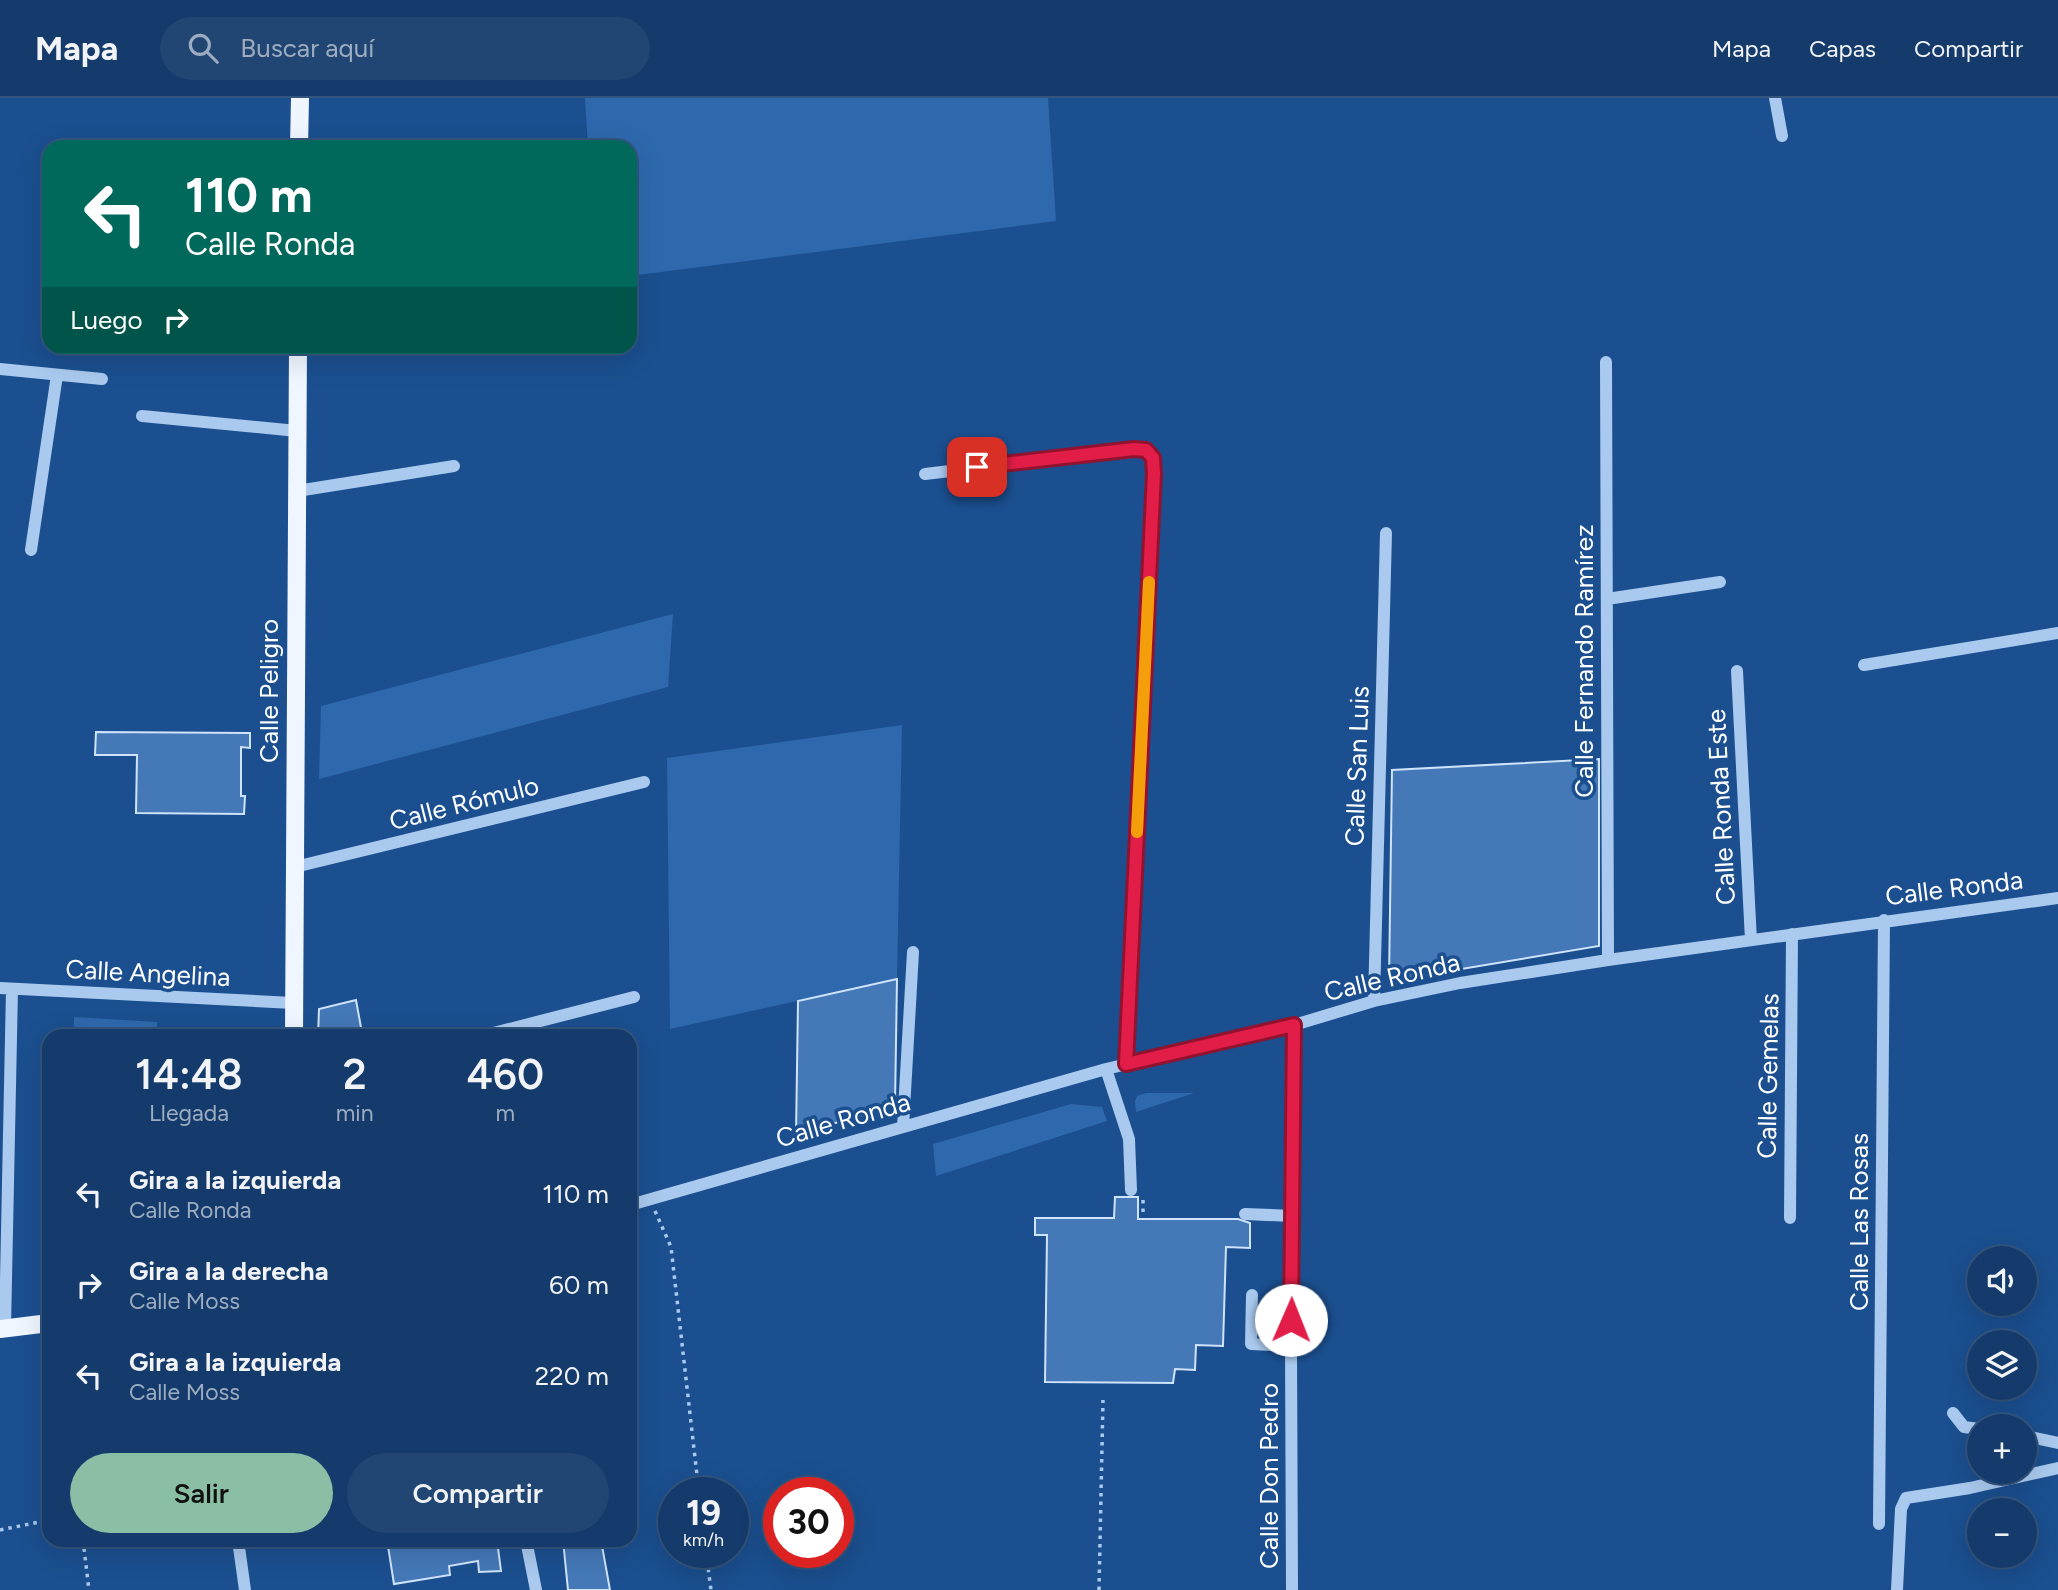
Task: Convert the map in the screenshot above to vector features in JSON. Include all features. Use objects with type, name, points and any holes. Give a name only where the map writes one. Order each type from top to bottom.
[{"type":"main road","points":[[299,140],[300,98]]},
{"type":"main road","name":"Calle Peligro","points":[[294,1029],[298,354]]},
{"type":"main road","points":[[3,1329],[42,1324]]},
{"type":"street","points":[[1775,98],[1782,136]]},
{"type":"street","name":"Calle Fernando Ramírez","points":[[1605,362],[1608,960]]},
{"type":"street","points":[[0,369],[102,379]]},
{"type":"street","points":[[31,550],[57,375]]},
{"type":"street","points":[[142,416],[298,431]]},
{"type":"street","points":[[925,474],[1134,449],[1146,450],[1153,458],[1126,1064]]},
{"type":"street","points":[[297,491],[454,466]]},
{"type":"street","name":"Calle San Luis","points":[[1374,1001],[1386,533]]},
{"type":"street","points":[[1606,599],[1720,582]]},
{"type":"street","points":[[1864,665],[2058,633]]},
{"type":"street","name":"Calle Ronda Este","points":[[1737,671],[1751,940]]},
{"type":"street","name":"Calle Rómulo","points":[[295,867],[645,782]]},
{"type":"street","name":"Calle Ronda","points":[[637,1203],[1106,1069],[1294,1025],[1374,1001],[1460,983],[1608,960],[2058,898]]},
{"type":"street","name":"Calle Las Rosas","points":[[1879,1524],[1884,920]]},
{"type":"street","name":"Calle Gemelas","points":[[1790,1218],[1792,934]]},
{"type":"street","points":[[903,1127],[914,951]]},
{"type":"street","points":[[3,1329],[6,988]]},
{"type":"street","name":"Calle Angelina","points":[[6,988],[293,1003]]},
{"type":"street","points":[[509,1029],[634,997]]},
{"type":"street","name":"Calle Don Pedro","points":[[1292,1590],[1294,1025]]},
{"type":"street","points":[[1106,1069],[1129,1139],[1131,1190]]},
{"type":"street","points":[[1245,1214],[1293,1216]]},
{"type":"street","points":[[1252,1295],[1251,1344],[1291,1346]]},
{"type":"street","points":[[1953,1413],[1967,1427]]},
{"type":"street","points":[[2037,1439],[2058,1443]]},
{"type":"street","points":[[2037,1471],[2058,1468]]},
{"type":"street","points":[[1897,1590],[1901,1509],[1906,1498],[1967,1482]]},
{"type":"street","points":[[239,1547],[245,1590]]},
{"type":"street","points":[[527,1547],[536,1590]]},
{"type":"path","points":[[650,1199],[671,1247],[697,1477]]},
{"type":"path","points":[[1099,1590],[1103,1400]]},
{"type":"path","points":[[0,1530],[42,1521]]},
{"type":"path","points":[[84,1547],[89,1590]]},
{"type":"path","points":[[708,1568],[711,1590]]},
{"type":"shaded area","points":[[585,98],[1048,98],[1056,221],[637,275],[637,140],[588,140]]},
{"type":"shaded area","points":[[673,614],[668,687],[319,779],[321,706]]},
{"type":"shaded area","points":[[902,725],[897,979],[670,1029],[667,758]]},
{"type":"shaded area","points":[[74,1017],[157,1022],[157,1029],[74,1029]]},
{"type":"shaded area","points":[[1146,1093],[1194,1093],[1136,1112],[1137,1096]]},
{"type":"shaded area","points":[[1071,1104],[1102,1107],[1107,1121],[936,1176],[933,1144]]},
{"type":"building","points":[[96,732],[250,733],[250,748],[241,747],[241,796],[245,796],[244,814],[136,813],[137,755],[95,755]]},
{"type":"building","points":[[1599,759],[1599,946],[1389,981],[1392,770]]},
{"type":"building","points":[[897,979],[895,1105],[796,1135],[798,1001]]},
{"type":"building","points":[[356,1000],[361,1029],[318,1029],[319,1009]]},
{"type":"building","points":[[1115,1197],[1138,1197],[1138,1219],[1238,1219],[1250,1223],[1250,1248],[1226,1247],[1223,1346],[1196,1345],[1195,1370],[1175,1369],[1173,1383],[1045,1382],[1047,1235],[1035,1235],[1035,1218],[1114,1218]]},
{"type":"building","points":[[388,1547],[498,1547],[501,1571],[479,1572],[478,1561],[449,1566],[450,1575],[394,1584]]},
{"type":"building","points":[[564,1547],[602,1547],[610,1590],[568,1590]]},
{"type":"slow traffic","points":[[1137,832],[1149,582]]},
{"type":"route","points":[[977,467],[1134,449],[1146,450],[1153,458],[1126,1064],[1294,1025],[1291,1320]]}]
